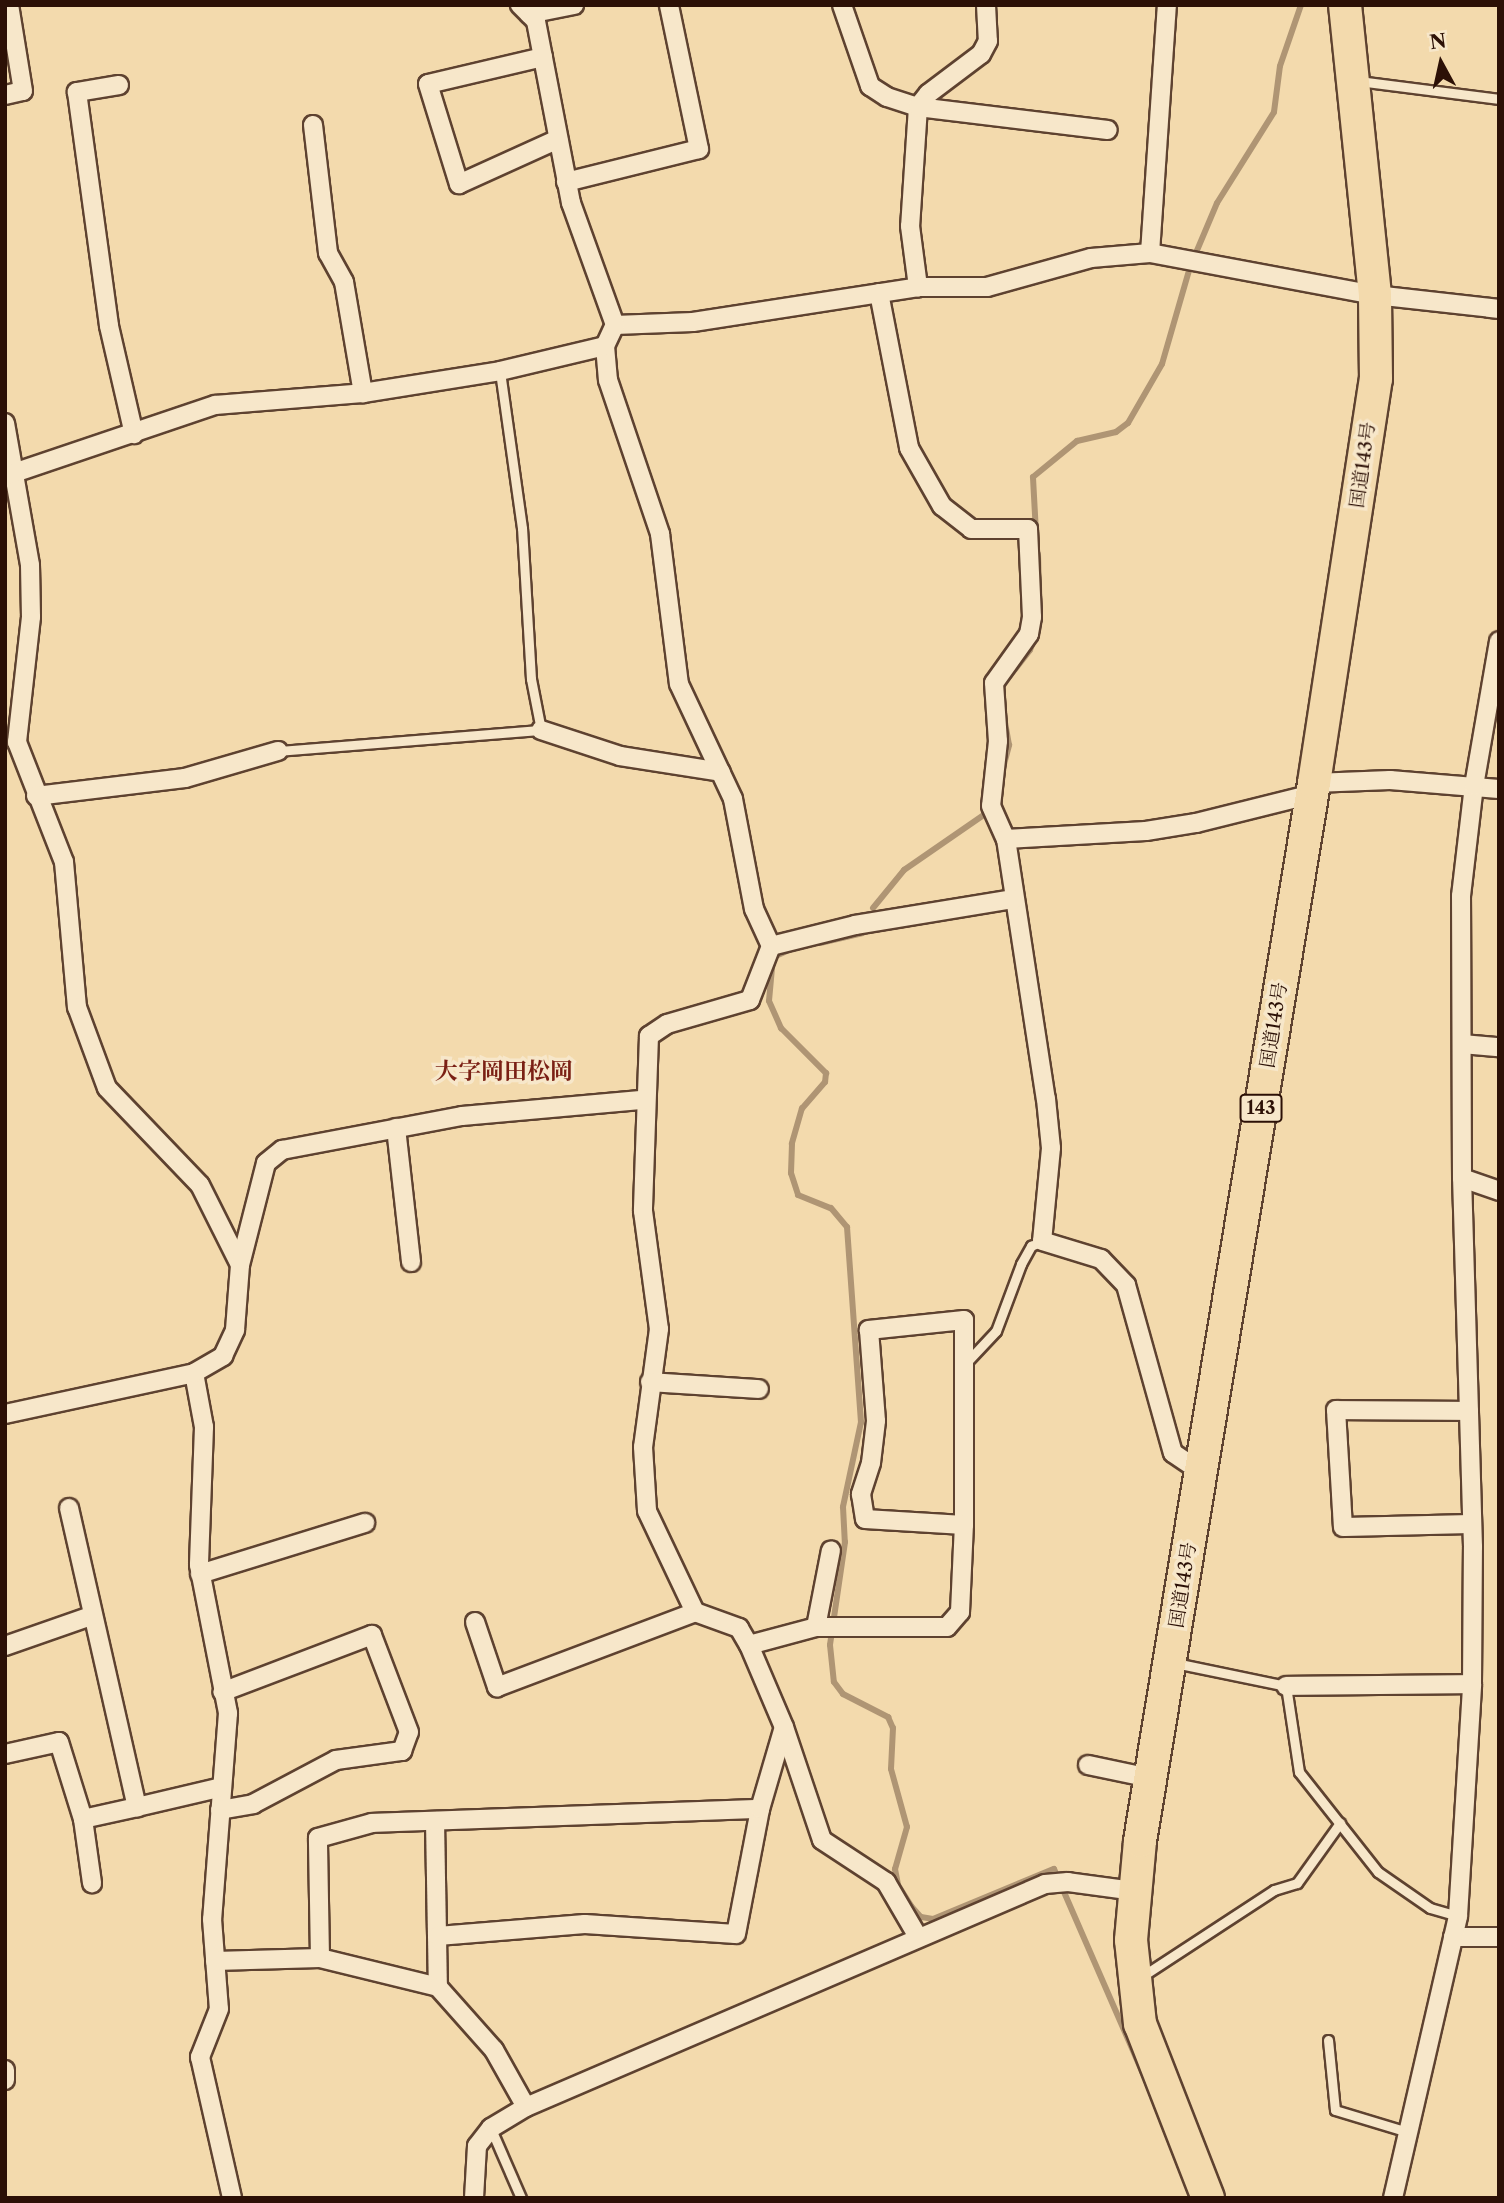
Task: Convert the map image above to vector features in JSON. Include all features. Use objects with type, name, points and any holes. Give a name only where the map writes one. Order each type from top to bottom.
[{"type":"highway","name":"国道143号","points":[[1208,2198],[1153,2065],[1133,1982],[1135,1891],[1150,1778],[1313,789],[1376,379],[1375,295],[1345,5]]},
{"type":"street","points":[[5,95],[23,91],[9,5]]},
{"type":"street","points":[[524,10],[574,5]]},
{"type":"street","points":[[566,182],[699,149],[669,5]]},
{"type":"street","points":[[842,5],[870,86],[887,97],[918,107],[1108,130]]},
{"type":"street","points":[[918,287],[910,226],[918,107],[928,94],[981,54],[988,41],[986,5]]},
{"type":"street","points":[[1150,253],[1167,5]]},
{"type":"street","points":[[524,10],[536,22],[566,182],[615,325],[605,346],[608,380],[660,534],[679,684],[733,799],[754,909],[771,946],[750,1000],[667,1024],[649,1036],[643,1100],[643,1211],[659,1329],[643,1447],[647,1511],[695,1612]]},
{"type":"street","points":[[542,57],[428,84],[459,184],[558,139]]},
{"type":"street","points":[[119,85],[77,92],[109,326],[134,434]]},
{"type":"street","points":[[313,125],[328,253],[344,282],[363,393]]},
{"type":"street","points":[[615,325],[693,322],[918,287],[987,286],[1091,258],[1150,253],[1375,295],[1499,309]]},
{"type":"street","points":[[879,293],[909,448],[942,506],[971,528],[1028,529],[1031,617],[1029,634],[994,683],[998,741],[992,810],[1006,839],[1051,1148],[1042,1241],[1101,1259],[1126,1285],[1173,1453],[1201,1472]]},
{"type":"street","points":[[10,476],[215,405],[363,393],[500,371],[605,346]]},
{"type":"street","points":[[5,423],[10,476],[30,565],[31,617],[17,742],[64,863],[77,1007],[107,1088],[200,1185],[240,1265]]},
{"type":"street","points":[[1393,2198],[1458,1916],[1472,1684],[1472,1524],[1462,1178],[1461,896],[1474,786],[1499,641]]},
{"type":"street","points":[[541,730],[620,756],[721,772]]},
{"type":"street","points":[[36,796],[185,778],[278,751]]},
{"type":"street","points":[[1006,839],[1146,831],[1196,823],[1313,789],[1390,780],[1499,789]]},
{"type":"street","points":[[771,946],[855,925],[1014,899]]},
{"type":"street","points":[[1462,1044],[1499,1046]]},
{"type":"street","points":[[5,1414],[194,1373],[223,1356],[235,1330],[240,1265],[266,1163],[282,1150],[462,1116],[643,1100]]},
{"type":"street","points":[[396,1128],[411,1262]]},
{"type":"street","points":[[1462,1178],[1499,1191]]},
{"type":"street","points":[[749,1645],[825,1627],[947,1627],[960,1612],[964,1525],[964,1320],[869,1330],[876,1421],[871,1463],[861,1494],[865,1519],[964,1525]]},
{"type":"street","points":[[194,1373],[204,1427],[200,1574],[228,1713],[212,1919],[219,2009],[200,2057],[232,2198]]},
{"type":"street","points":[[650,1382],[759,1389]]},
{"type":"street","points":[[1469,1411],[1336,1410],[1343,1527],[1472,1524]]},
{"type":"street","points":[[69,1508],[91,1616],[137,1807]]},
{"type":"street","points":[[200,1574],[365,1523]]},
{"type":"street","points":[[825,1627],[831,1550]]},
{"type":"street","points":[[475,1622],[497,1687],[695,1612],[740,1628],[784,1727],[822,1840],[886,1882],[918,1937]]},
{"type":"street","points":[[5,1646],[91,1616]]},
{"type":"street","points":[[220,1810],[253,1804],[336,1760],[402,1751],[409,1732],[372,1635],[222,1692]]},
{"type":"street","points":[[1286,1686],[1472,1684]]},
{"type":"street","points":[[438,1936],[585,1924],[736,1934],[760,1809],[784,1727]]},
{"type":"street","points":[[5,1754],[59,1742],[83,1819],[92,1883]]},
{"type":"street","points":[[1088,1765],[1150,1778]]},
{"type":"street","points":[[83,1819],[222,1787]]},
{"type":"street","points":[[320,1958],[318,1838],[372,1823],[760,1809]]},
{"type":"street","points":[[435,1821],[438,1987]]},
{"type":"street","points":[[474,2198],[477,2146],[491,2128],[526,2107],[1045,1884],[1068,1882],[1135,1891]]},
{"type":"street","points":[[1453,1937],[1499,1937]]},
{"type":"street","points":[[215,1961],[320,1958],[438,1987],[494,2050],[526,2107]]},
{"type":"street","points":[[5,2070],[5,2080]]},
{"type":"lane","points":[[1354,81],[1499,99]]},
{"type":"lane","points":[[278,751],[541,730],[531,679],[522,528],[500,371]]},
{"type":"lane","points":[[964,1365],[996,1331],[1021,1264],[1031,1246],[1042,1241]]},
{"type":"lane","points":[[1170,1662],[1286,1686],[1299,1772],[1378,1872],[1430,1908],[1458,1916]]},
{"type":"lane","points":[[1133,1982],[1274,1890],[1297,1883],[1339,1823]]},
{"type":"lane","points":[[1328,2040],[1335,2110],[1408,2132]]},
{"type":"lane","points":[[491,2128],[521,2198]]},
{"type":"waterway","points":[[1036,533],[1033,477],[1077,441],[1116,432],[1128,423],[1162,364],[1190,267],[1217,203],[1274,112],[1280,66],[1301,5]]},
{"type":"waterway","points":[[1038,554],[1040,616]]},
{"type":"waterway","points":[[1009,677],[1030,650],[1038,630]]},
{"type":"waterway","points":[[1003,768],[1009,745],[1005,723]]},
{"type":"waterway","points":[[873,908],[904,870],[991,810]]},
{"type":"waterway","points":[[820,943],[863,933]]},
{"type":"waterway","points":[[789,950],[773,957],[769,1001],[781,1028],[826,1073],[825,1082],[802,1108],[792,1144],[791,1173],[798,1195],[831,1208],[847,1227],[861,1422],[843,1507],[845,1542],[830,1645],[834,1682],[843,1694],[888,1717],[893,1728],[891,1769],[907,1827],[895,1869],[898,1885],[911,1906],[921,1917],[933,1919],[1054,1869],[1143,2074]]},
{"type":"district","name":"大字岡田松岡","points":[[504,1071]]}]
